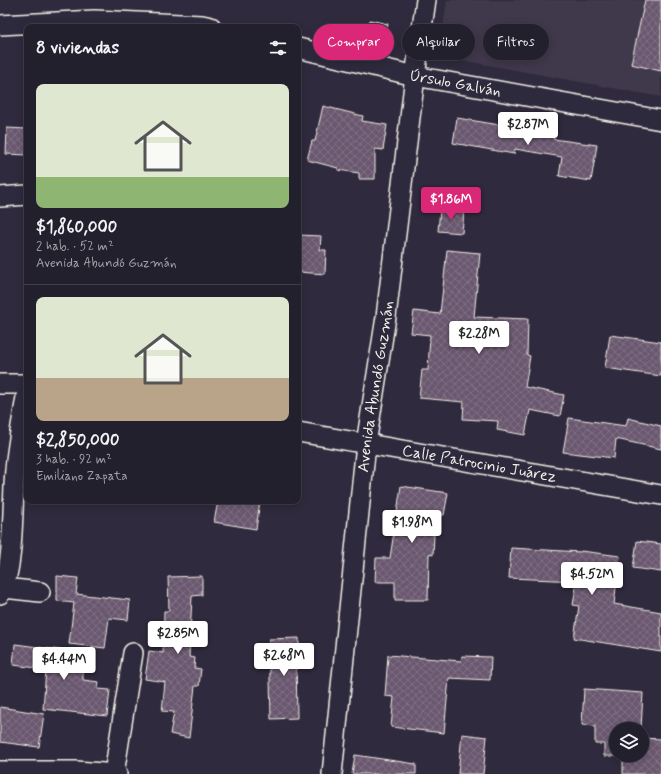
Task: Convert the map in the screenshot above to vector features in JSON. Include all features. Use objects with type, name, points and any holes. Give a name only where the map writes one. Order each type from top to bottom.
[{"type":"street","name":"Avenida Abundó Guzmán","points":[[332,774],[366,444],[386,317],[415,76],[426,0]]},
{"type":"street","points":[[0,25],[24,25]]},
{"type":"street","name":"Úrsulo Galván","points":[[301,49],[415,76],[661,120]]},
{"type":"street","points":[[0,197],[24,195]]},
{"type":"street","points":[[0,384],[24,384]]},
{"type":"street","points":[[24,403],[7,468],[10,558],[2,591],[40,592]]},
{"type":"street","name":"Calle Patrocinio Juárez","points":[[301,433],[661,495]]},
{"type":"street","points":[[0,771],[76,771],[116,774],[133,653]]},
{"type":"shaded area","points":[[447,0],[661,0],[661,97],[461,60],[475,60],[475,24],[444,24]]},
{"type":"building","points":[[645,0],[661,0],[661,71],[631,64]]},
{"type":"building","points":[[370,20],[388,24],[369,24]]},
{"type":"building","points":[[323,106],[363,116],[362,121],[387,125],[383,150],[375,149],[375,179],[359,179],[359,173],[338,170],[338,168],[307,160],[312,141],[315,141]]},
{"type":"building","points":[[457,118],[518,128],[518,130],[554,136],[553,139],[597,145],[591,181],[559,176],[562,157],[515,149],[514,154],[453,143]]},
{"type":"building","points":[[7,128],[24,129],[24,155],[6,154]]},
{"type":"building","points":[[440,209],[464,211],[462,233],[438,231]]},
{"type":"building","points":[[301,235],[321,236],[320,250],[326,250],[325,274],[301,272]]},
{"type":"building","points":[[447,250],[480,253],[474,317],[528,319],[527,355],[530,356],[525,387],[564,395],[560,416],[530,410],[525,435],[497,430],[498,421],[463,419],[464,402],[419,398],[422,370],[428,370],[430,335],[411,333],[414,311],[440,314]]},
{"type":"building","points":[[610,335],[661,342],[661,376],[605,368]]},
{"type":"building","points":[[569,418],[626,426],[628,418],[661,426],[661,449],[616,439],[614,458],[563,452]]},
{"type":"building","points":[[401,486],[448,493],[444,515],[435,515],[433,555],[429,554],[428,600],[395,600],[395,582],[375,582],[376,558],[390,558]]},
{"type":"building","points":[[217,504],[260,504],[256,529],[214,522]]},
{"type":"building","points":[[637,541],[661,544],[661,572],[633,568]]},
{"type":"building","points":[[511,548],[581,551],[620,556],[614,604],[661,612],[661,652],[574,638],[579,606],[573,605],[577,581],[509,578]]},
{"type":"building","points":[[57,576],[78,578],[76,594],[130,600],[128,620],[109,618],[105,648],[69,644],[74,603],[57,601]]},
{"type":"building","points":[[202,576],[202,595],[192,596],[189,657],[195,658],[194,668],[201,669],[199,686],[195,686],[189,738],[170,734],[174,712],[162,711],[165,682],[145,679],[149,651],[163,653],[164,611],[169,611],[168,577]]},
{"type":"building","points":[[299,638],[299,658],[296,658],[297,718],[271,719],[269,639]]},
{"type":"building","points":[[15,644],[83,653],[83,680],[99,682],[98,689],[110,690],[107,716],[43,709],[46,669],[13,665]]},
{"type":"building","points":[[388,655],[461,661],[462,656],[491,657],[490,680],[449,678],[444,733],[391,727],[394,697],[385,696]]},
{"type":"building","points":[[584,689],[643,693],[641,722],[609,722],[609,756],[604,756],[604,744],[595,744],[595,726],[582,725]]},
{"type":"building","points":[[0,707],[44,714],[39,747],[0,742]]},
{"type":"building","points":[[462,734],[487,737],[483,774],[458,774]]},
{"type":"building","points":[[649,738],[661,739],[661,774],[623,774],[623,762],[649,762]]},
{"type":"building","points":[[355,755],[416,764],[416,774],[352,774]]}]
